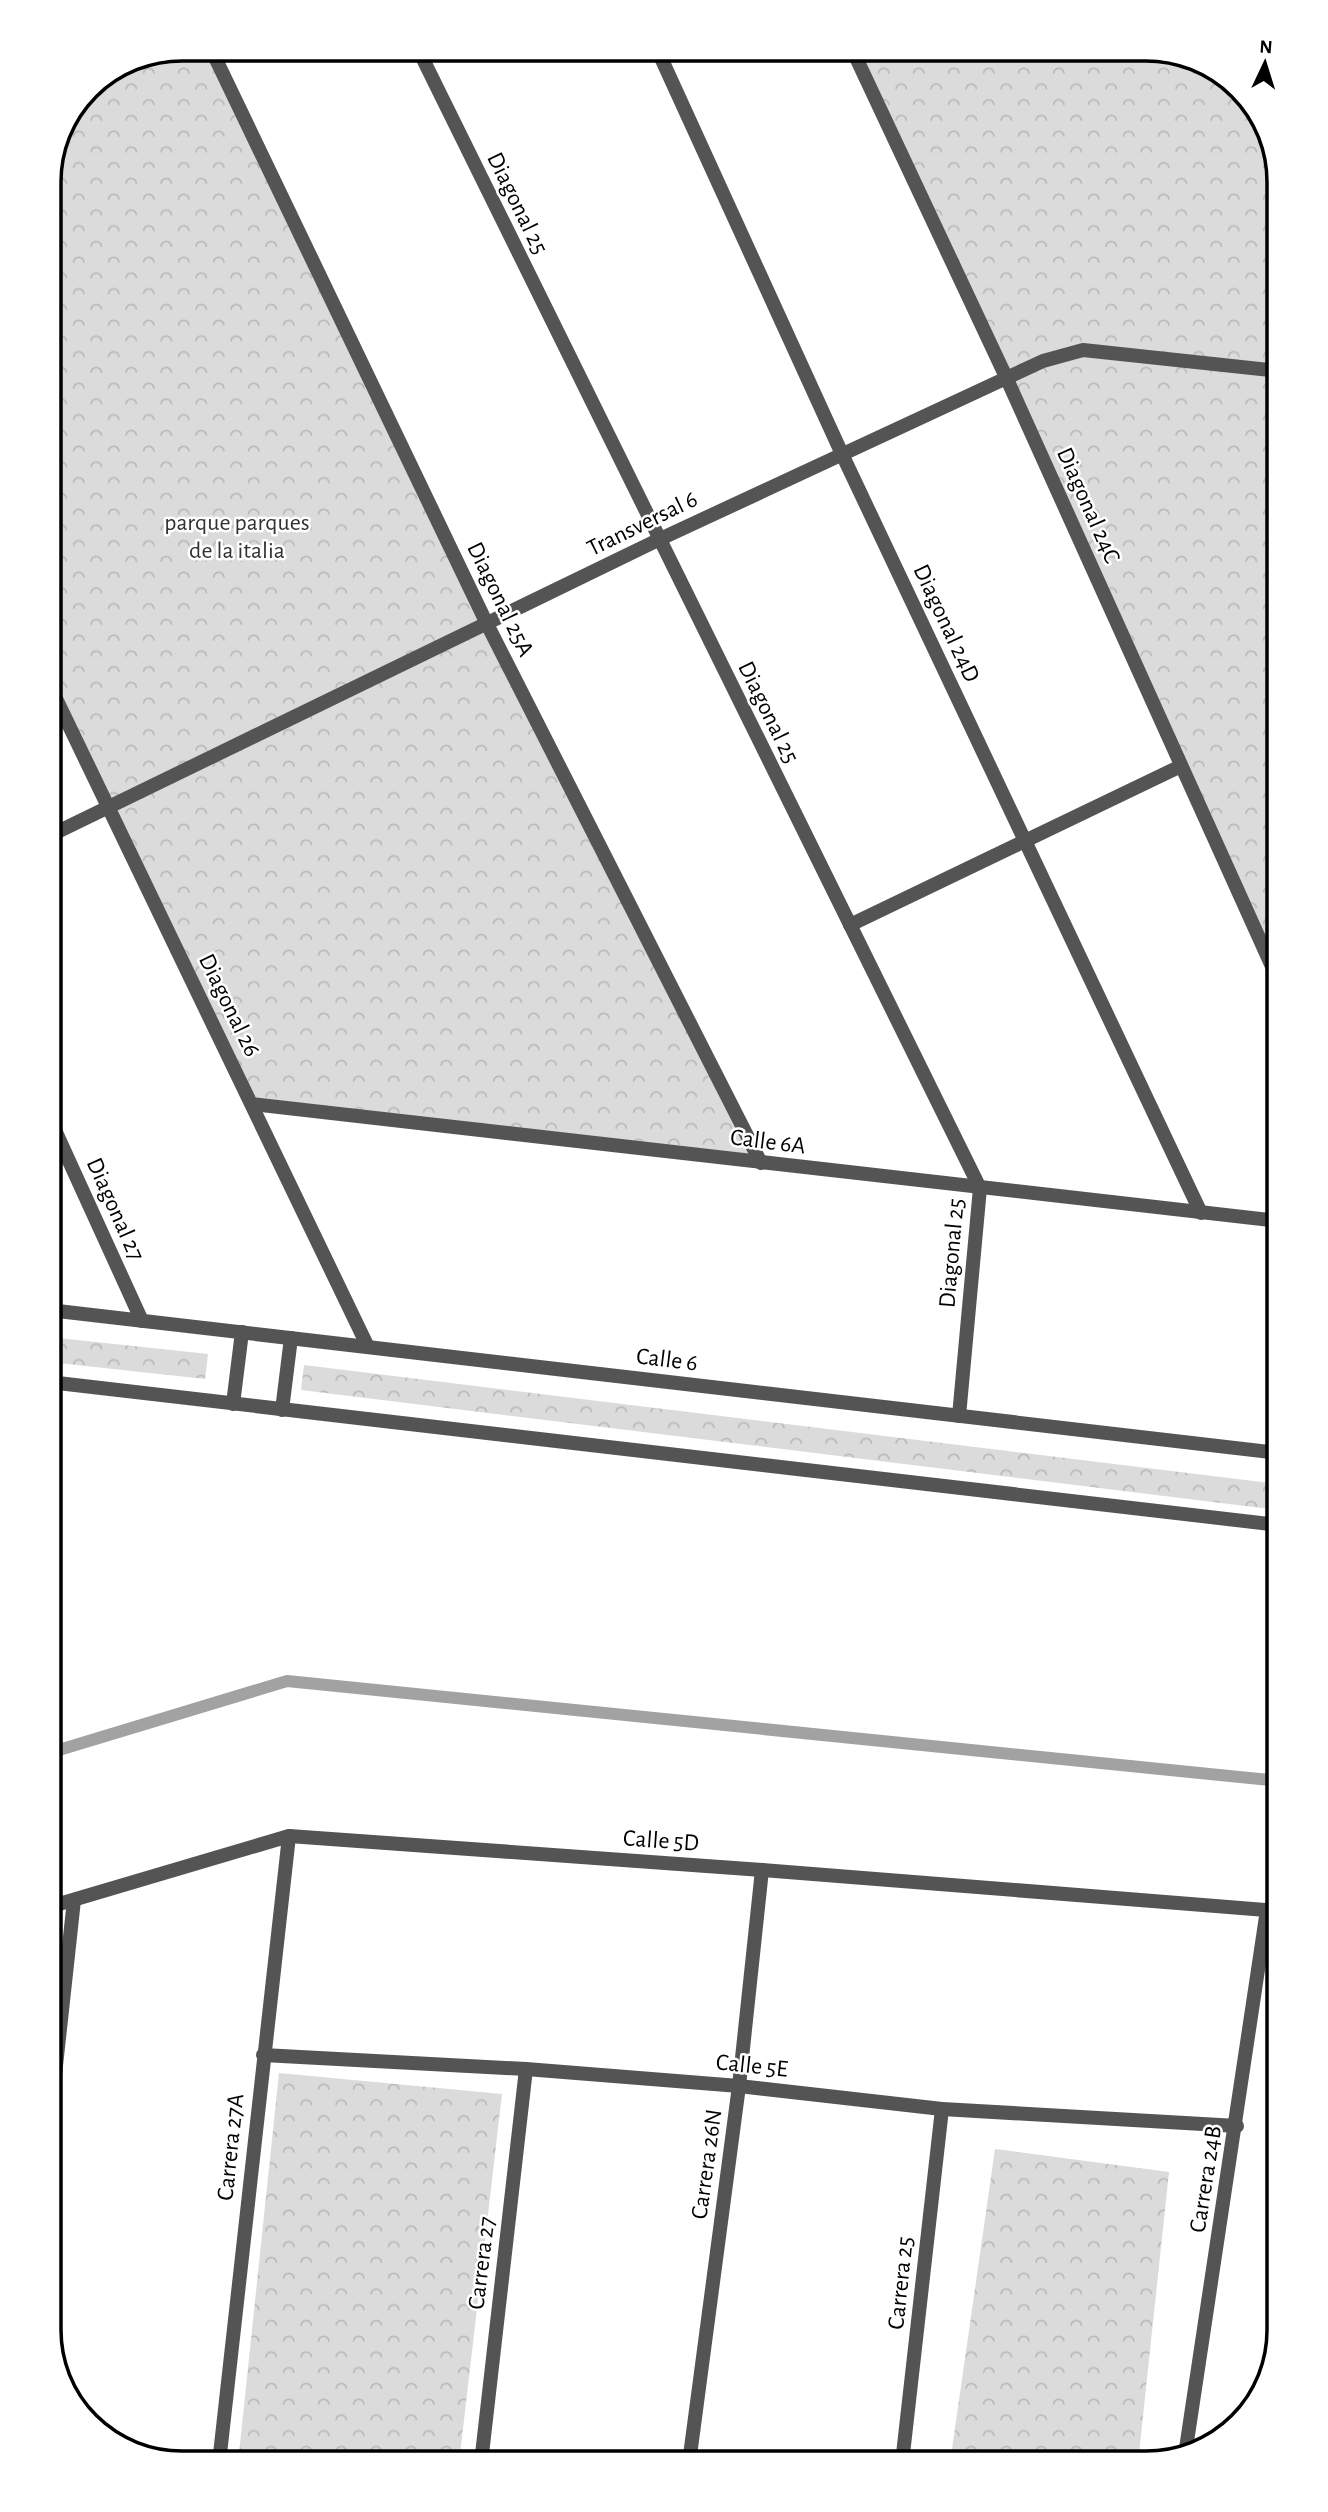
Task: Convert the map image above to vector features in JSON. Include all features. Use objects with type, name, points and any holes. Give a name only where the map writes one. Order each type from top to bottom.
[{"type":"street","name":"Diagonal 25A","points":[[217,61],[486,624],[761,1163]]},
{"type":"street","name":"Diagonal 25","points":[[424,61],[980,1188],[959,1416]]},
{"type":"street","name":"Diagonal 24D","points":[[663,61],[842,454],[1201,1213]]},
{"type":"street","name":"Diagonal 24C","points":[[858,62],[1006,377],[1267,956]]},
{"type":"street","name":"Transversal 6","points":[[62,830],[659,540],[1043,361],[1083,350],[1267,370]]},
{"type":"street","name":"Diagonal 26","points":[[62,710],[368,1347]]},
{"type":"street","points":[[850,925],[1181,766]]},
{"type":"street","name":"Calle 6A","points":[[252,1104],[1267,1221]]},
{"type":"street","name":"Diagonal 27","points":[[62,1145],[142,1321]]},
{"type":"street","name":"Calle 6","points":[[61,1311],[1267,1452]]},
{"type":"street","points":[[233,1404],[242,1332]]},
{"type":"street","points":[[282,1410],[290,1338]]},
{"type":"street","points":[[61,1383],[1267,1524]]},
{"type":"street","name":"Calle 5D","points":[[61,1903],[289,1836],[1267,1911]]},
{"type":"street","name":"Carrera 27A","points":[[220,2450],[289,1836]]},
{"type":"street","name":"Carrera 26N","points":[[692,2451],[739,2086],[762,1870]]},
{"type":"street","points":[[61,2018],[74,1900]]},
{"type":"street","name":"Carrera 24B","points":[[1187,2443],[1267,1947]]},
{"type":"street","name":"Calle 5E","points":[[263,2056],[526,2069],[739,2086],[942,2109],[1237,2126]]},
{"type":"street","name":"Carrera 27","points":[[482,2450],[526,2069]]},
{"type":"street","name":"Carrera 25","points":[[903,2451],[942,2109]]},
{"type":"green space","name":"parque parques de la italia","points":[[182,61],[217,61],[487,624],[761,1163],[252,1104],[62,710],[62,174],[65,151],[86,108],[102,91],[122,77],[143,68]]},
{"type":"green space","points":[[858,62],[1154,62],[1185,68],[1213,82],[1237,102],[1258,136],[1267,182],[1267,955]]},
{"type":"green space","points":[[61,1338],[208,1354],[205,1379],[61,1363]]},
{"type":"green space","points":[[304,1365],[1267,1483],[1267,1509],[301,1390]]},
{"type":"green space","points":[[279,2073],[502,2094],[460,2450],[239,2450]]},
{"type":"green space","points":[[995,2149],[1169,2172],[1139,2451],[952,2451]]},
{"type":"waterway","points":[[61,1749],[287,1681],[1267,1780]]}]
